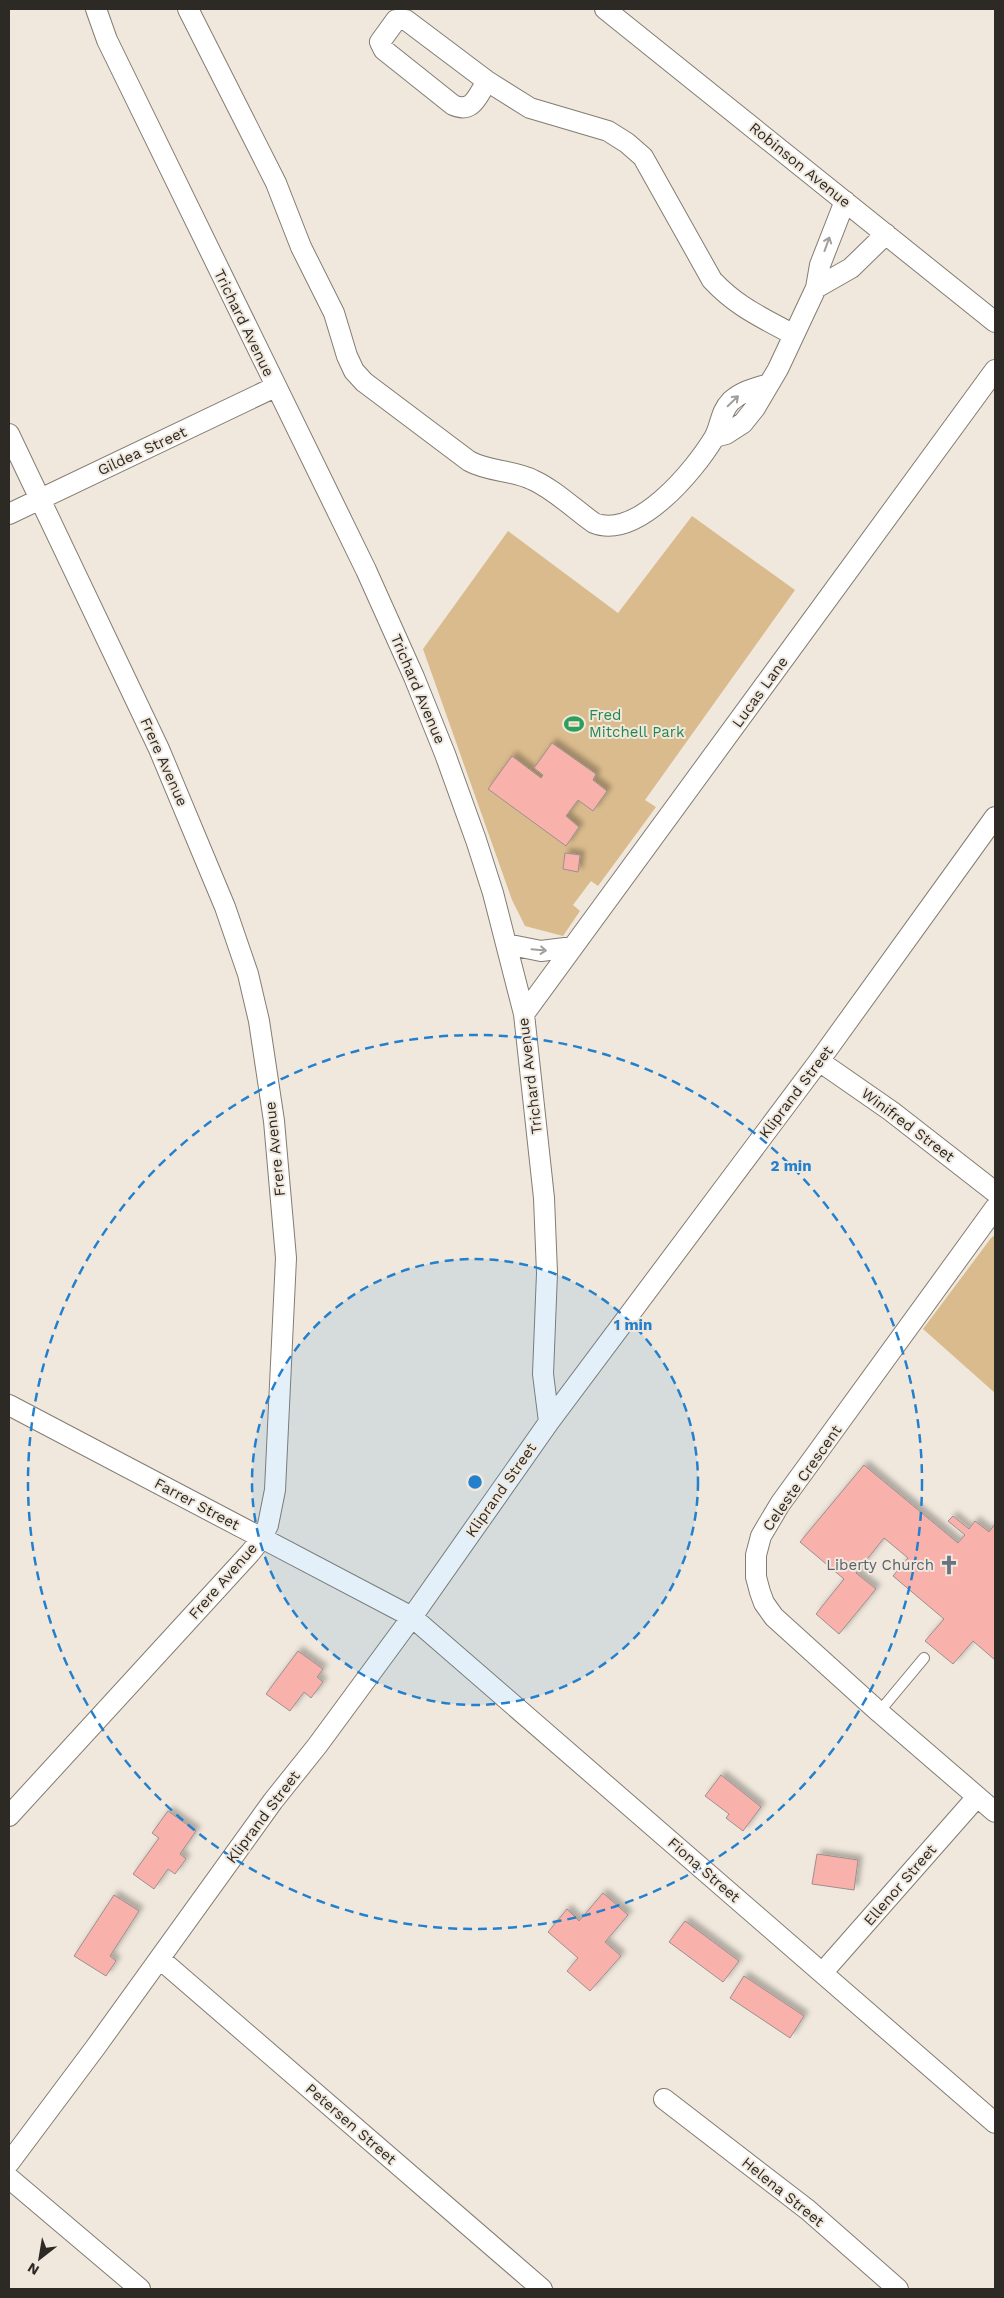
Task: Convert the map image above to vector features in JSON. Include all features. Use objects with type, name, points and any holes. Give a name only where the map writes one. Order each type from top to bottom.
[{"type":"street","name":"Trichard Avenue","points":[[96,9],[107,40],[366,570],[414,677],[445,754],[476,840],[524,1014],[544,1198],[547,1273],[543,1374],[549,1422]]},
{"type":"street","points":[[188,9],[276,183],[304,254],[334,313],[347,356],[354,371],[364,382],[469,461],[478,466],[517,474],[533,480],[594,523],[603,526],[611,527],[624,522],[658,504],[682,479],[715,437],[719,421],[730,402],[741,393],[769,384],[816,288],[820,265],[845,201]]},
{"type":"street","name":"Robinson Avenue","points":[[605,9],[995,322]]},
{"type":"street","points":[[487,81],[470,106],[464,109],[460,108],[453,105],[384,50],[380,42],[396,20],[406,20],[487,81],[530,108],[608,131],[627,143],[643,157],[712,280],[728,297],[746,310],[794,334]]},
{"type":"street","points":[[816,288],[851,268],[886,234]]},
{"type":"street","name":"Lucas Lane","points":[[524,1014],[995,370]]},
{"type":"street","name":"Gildea Street","points":[[9,514],[275,387]]},
{"type":"street","name":"Frere Avenue","points":[[9,434],[179,794],[246,966],[259,1021],[274,1121],[286,1258],[276,1490],[271,1516],[262,1538],[224,1584],[9,1816]]},
{"type":"street","name":"Kliprand Street","points":[[9,2163],[273,1801],[317,1746],[412,1618],[549,1422],[819,1061],[995,817]]},
{"type":"street","points":[[506,944],[542,951],[573,947]]},
{"type":"street","name":"Winifred Street","points":[[819,1061],[891,1111],[995,1192]]},
{"type":"street","name":"Celeste Crescent","points":[[995,1208],[780,1504],[766,1526],[757,1549],[756,1577],[764,1603],[774,1618],[995,1812]]},
{"type":"street","name":"Farrer Street","points":[[9,1405],[412,1618]]},
{"type":"street","name":"Fiona Street","points":[[412,1618],[823,1972],[995,2123]]},
{"type":"street","name":"Ellenor Street","points":[[823,1972],[977,1797]]},
{"type":"street","name":"Petersen Street","points":[[160,1958],[542,2289]]},
{"type":"street","name":"Helena Street","points":[[664,2099],[808,2210],[898,2289]]},
{"type":"street","points":[[9,2178],[140,2289]]},
{"type":"lane","points":[[879,1712],[924,1658]]},
{"type":"shaded area","name":"Fred Mitchell Park","points":[[692,516],[795,590],[645,800],[656,807],[598,886],[591,881],[573,905],[580,911],[563,936],[525,926],[512,900],[423,649],[508,531],[618,613]]},
{"type":"shaded area","points":[[995,1235],[995,1393],[923,1329]]},
{"type":"building","points":[[552,743],[596,774],[593,780],[607,791],[593,811],[578,800],[566,816],[579,827],[566,846],[488,789],[512,756],[541,778],[543,775],[534,768]]},
{"type":"building","points":[[565,853],[580,855],[578,872],[563,869]]},
{"type":"building","name":"Liberty Church","points":[[864,1465],[958,1543],[965,1535],[948,1521],[953,1516],[969,1529],[975,1521],[989,1532],[995,1524],[995,1660],[973,1641],[953,1664],[925,1641],[944,1619],[893,1576],[908,1558],[884,1538],[856,1573],[876,1589],[839,1634],[816,1614],[844,1579],[800,1542]]},
{"type":"building","points":[[298,1651],[323,1669],[317,1677],[323,1682],[311,1698],[304,1692],[290,1711],[266,1694]]},
{"type":"building","points":[[721,1775],[761,1807],[743,1831],[726,1818],[729,1814],[705,1796]]},
{"type":"building","points":[[168,1811],[196,1831],[180,1854],[186,1859],[175,1874],[168,1869],[154,1889],[133,1874],[159,1838],[152,1833]]},
{"type":"building","points":[[817,1854],[858,1860],[854,1890],[812,1884]]},
{"type":"building","points":[[603,1893],[628,1915],[605,1942],[621,1956],[590,1991],[567,1971],[578,1958],[548,1932],[567,1909],[579,1921]]},
{"type":"building","points":[[114,1895],[139,1911],[110,1956],[116,1961],[106,1976],[74,1956]]},
{"type":"building","points":[[685,1921],[739,1961],[723,1982],[669,1942]]},
{"type":"building","points":[[744,1976],[804,2016],[790,2038],[730,1998]]},
{"type":"place","name":"Fred Mitchell Park","points":[[574,724]]},
{"type":"place","name":"Liberty Church","points":[[949,1565]]}]
